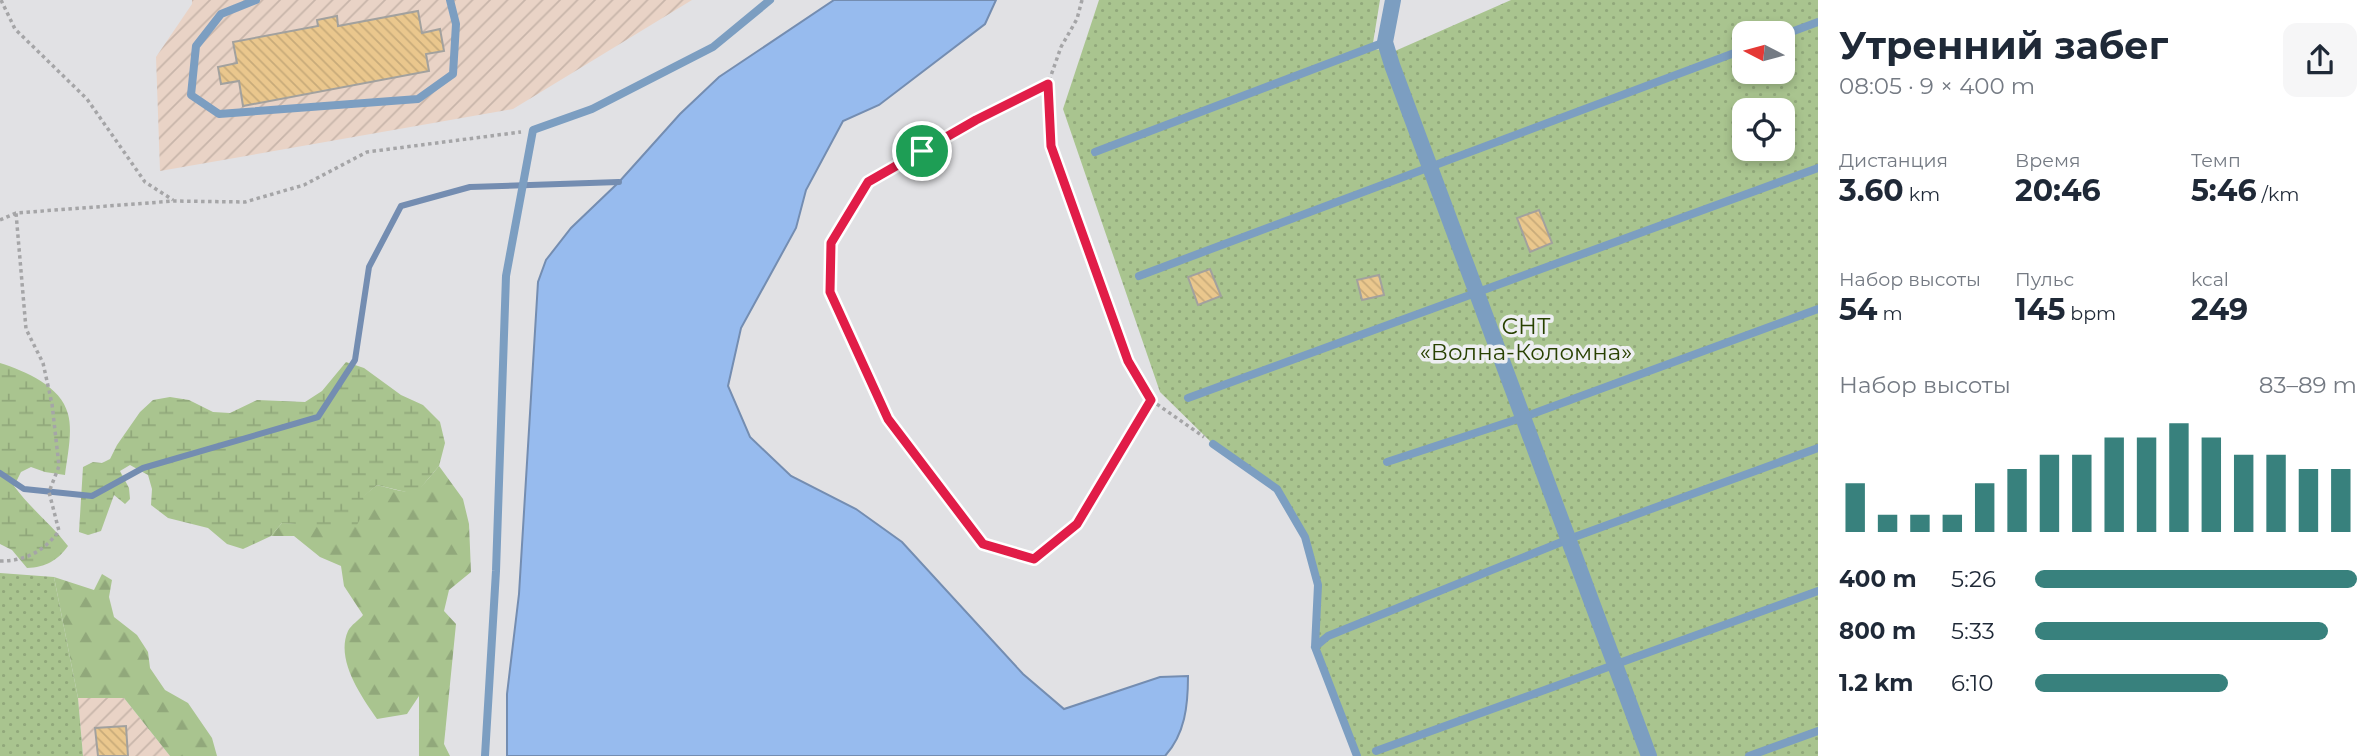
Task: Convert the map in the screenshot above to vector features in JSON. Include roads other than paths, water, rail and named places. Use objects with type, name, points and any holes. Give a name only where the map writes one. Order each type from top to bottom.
[{"type":"street","points":[[1394,0],[1385,42],[1649,756]]},
{"type":"lane","points":[[256,0],[221,14],[196,46],[191,95],[219,114],[418,99],[453,74],[456,24],[450,0]]},
{"type":"lane","points":[[485,756],[496,570],[506,276],[533,130],[592,109],[713,47],[770,0]]},
{"type":"lane","points":[[1796,30],[1818,22]]},
{"type":"lane","points":[[1095,152],[1385,42]]},
{"type":"lane","points":[[1139,276],[1732,55]]},
{"type":"lane","points":[[1188,398],[1818,168]]},
{"type":"lane","points":[[1387,462],[1524,417],[1818,309]]},
{"type":"lane","points":[[1213,443],[1277,489],[1306,537],[1318,585],[1315,647],[1357,756]]},
{"type":"lane","points":[[1315,647],[1328,636],[1569,539],[1818,448]]},
{"type":"lane","points":[[1376,751],[1818,591]]},
{"type":"lane","points":[[1749,756],[1818,731]]},
{"type":"water","points":[[834,0],[996,0],[985,24],[879,105],[843,121],[806,190],[796,228],[741,328],[728,386],[750,437],[791,476],[856,509],[902,542],[1023,674],[1064,709],[1160,677],[1188,676],[1184,719],[1177,738],[1165,756],[507,756],[507,694],[519,594],[538,282],[546,260],[571,228],[719,77]]},
{"type":"waterway","points":[[0,473],[24,489],[92,496],[143,468],[318,417],[355,360],[369,267],[401,206],[470,187],[619,182]]},
{"type":"park label","name":"СНТ «Волна-Коломна»","points":[[1526,339]]}]
